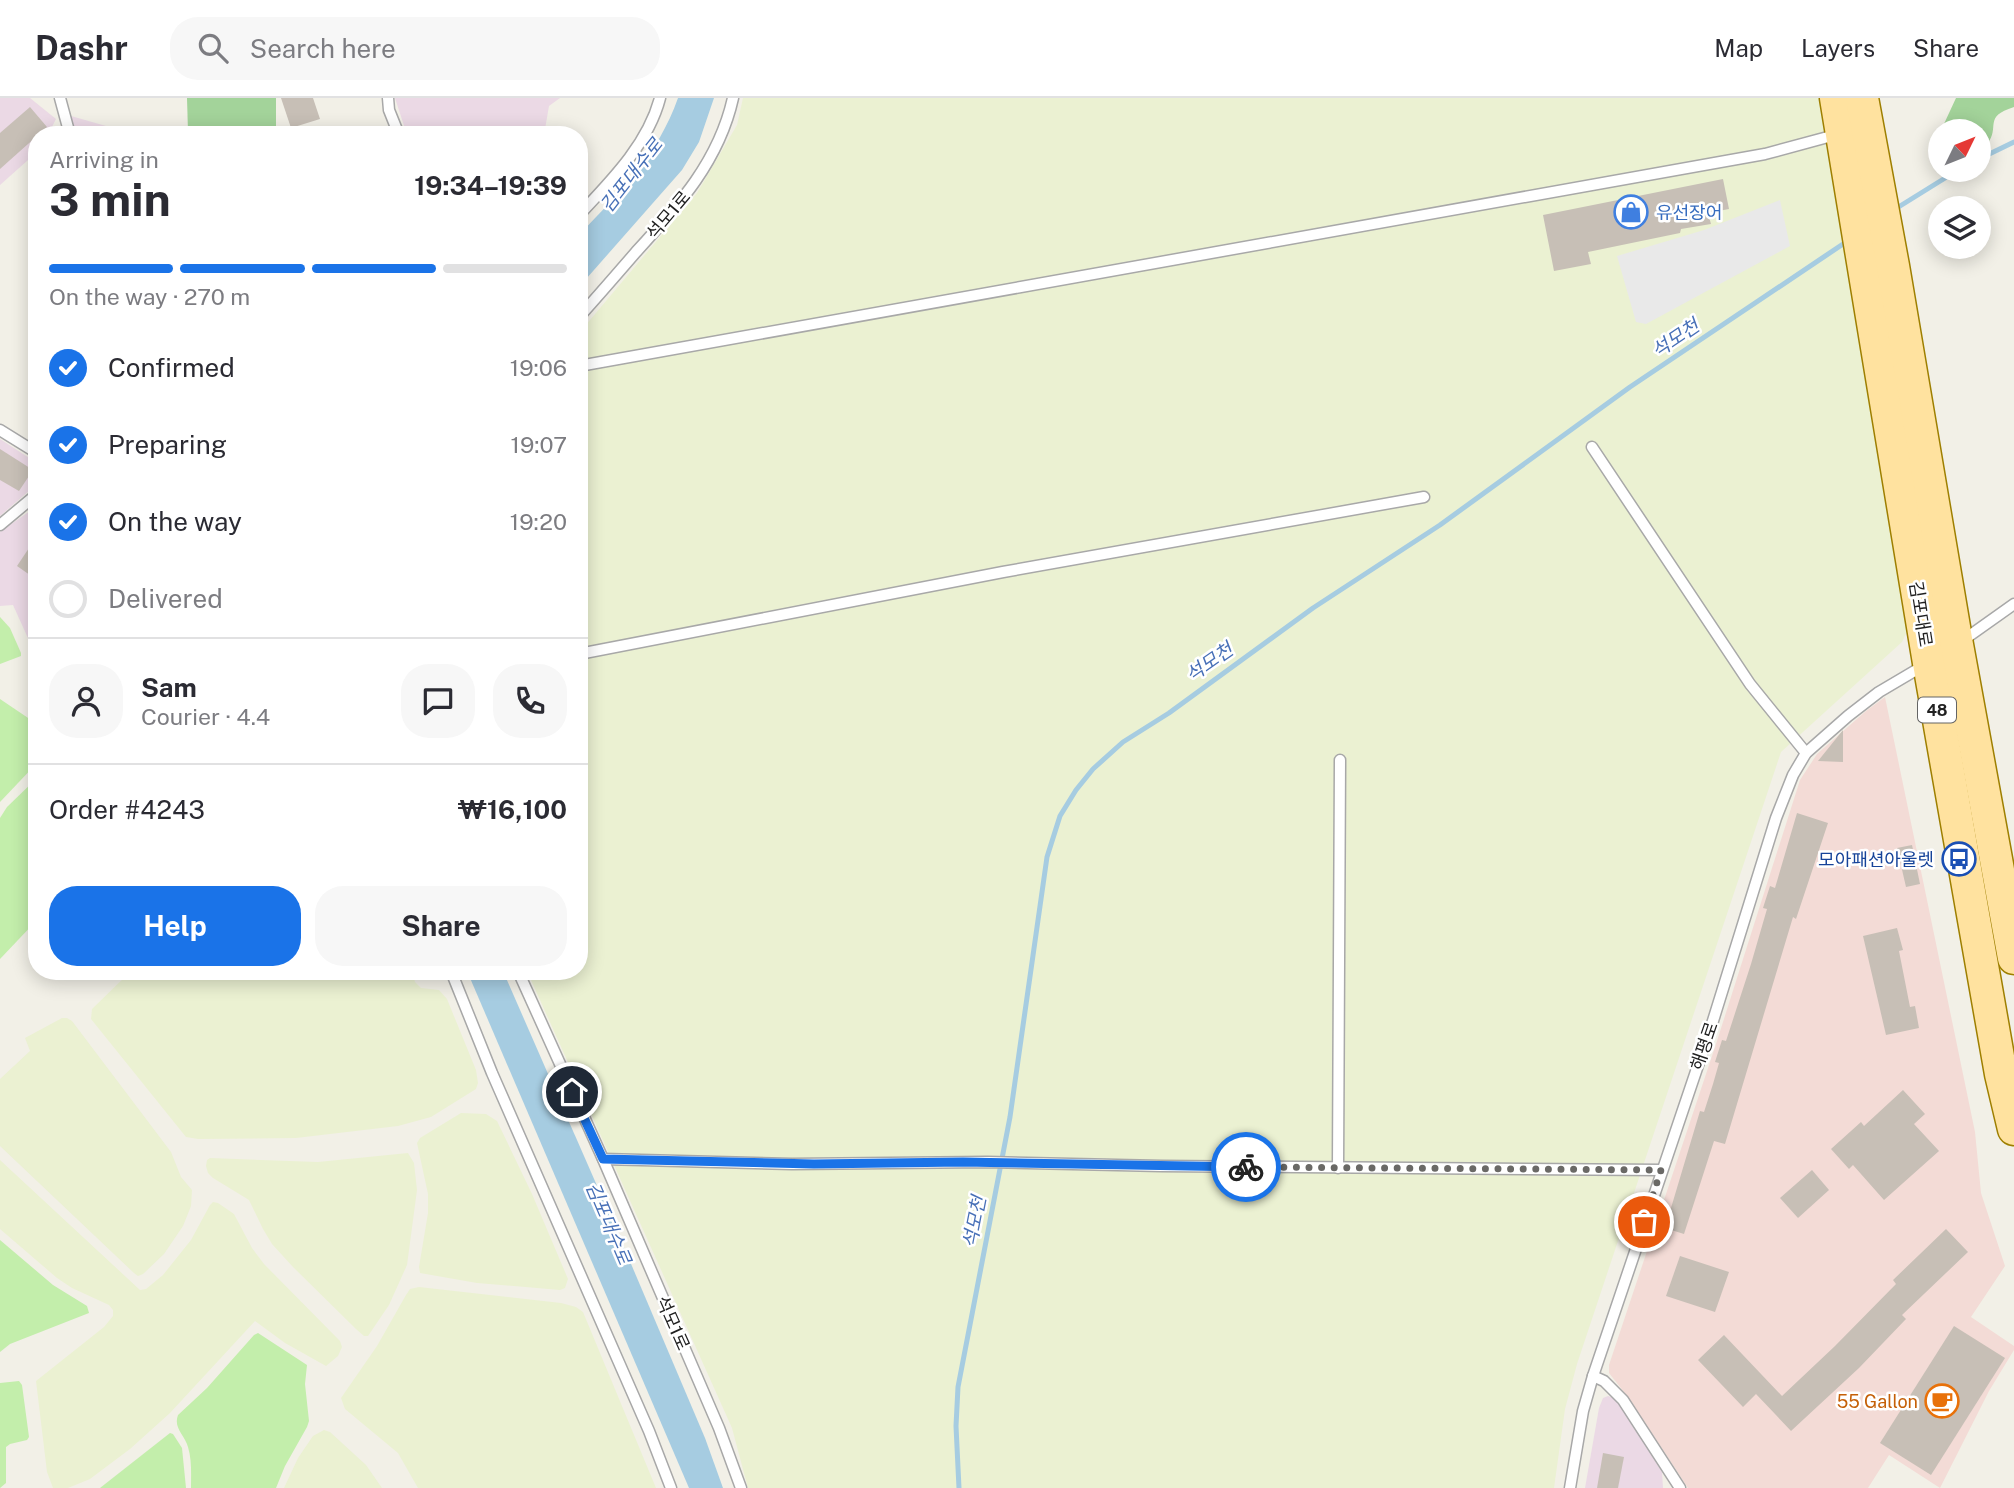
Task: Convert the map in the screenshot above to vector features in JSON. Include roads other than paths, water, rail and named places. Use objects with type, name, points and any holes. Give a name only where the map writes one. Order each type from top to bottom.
[{"type":"main road","name":"김포대로","points":[[1836,98],[1894,266],[1943,654],[1946,761],[2001,1074],[2014,1129]]},
{"type":"main road","name":"김포대로","points":[[1862,98],[1854,151],[1869,289],[1943,654],[1986,806],[2014,958]]},
{"type":"main road","points":[[1946,761],[1956,760],[1963,763],[1972,796],[1986,806]]},
{"type":"lane","points":[[61,98],[67,126]]},
{"type":"lane","points":[[388,98],[395,126]]},
{"type":"lane","points":[[588,204],[638,146],[652,123],[660,98]]},
{"type":"lane","name":"석모1로","points":[[588,307],[689,193],[718,144],[733,98]]},
{"type":"lane","points":[[588,364],[1765,154],[1854,151]]},
{"type":"lane","points":[[0,430],[28,447]]},
{"type":"lane","points":[[1592,447],[1750,684],[1806,753]]},
{"type":"lane","points":[[588,652],[1003,572],[1424,497]]},
{"type":"lane","points":[[0,525],[28,503]]},
{"type":"lane","name":"해평로","points":[[1570,1488],[1580,1423],[1593,1376],[1712,1024],[1786,792],[1806,753],[1879,692],[1943,654],[2014,604]]},
{"type":"lane","points":[[1338,1168],[1340,760]]},
{"type":"lane","points":[[455,980],[671,1488]]},
{"type":"lane","name":"석모1로","points":[[522,980],[719,1428],[741,1488]]},
{"type":"lane","points":[[603,1159],[879,1165],[987,1162],[1661,1170]]},
{"type":"lane","points":[[1593,1376],[1604,1381],[1623,1400],[1680,1488]]},
{"type":"water","points":[[678,98],[714,98],[699,142],[682,170],[588,277],[588,225],[649,155]]},
{"type":"water","name":"김포대수로","points":[[471,980],[507,980],[626,1252],[705,1438],[723,1488],[689,1488]]},
{"type":"waterway","name":"석모천","points":[[1992,153],[2014,142]]},
{"type":"waterway","name":"석모천","points":[[1892,211],[1939,182]]},
{"type":"waterway","name":"석모천","points":[[959,1488],[956,1426],[958,1387],[1010,1117],[1047,857],[1060,816],[1076,790],[1093,769],[1123,742],[1169,713],[1313,608],[1440,525],[1630,387],[1849,240]]},
{"type":"place","name":"유선장어","points":[[1631,212]]},
{"type":"place","name":"모아패션아울렛","points":[[1959,859]]},
{"type":"place","name":"55 Gallon","points":[[1942,1401]]}]
